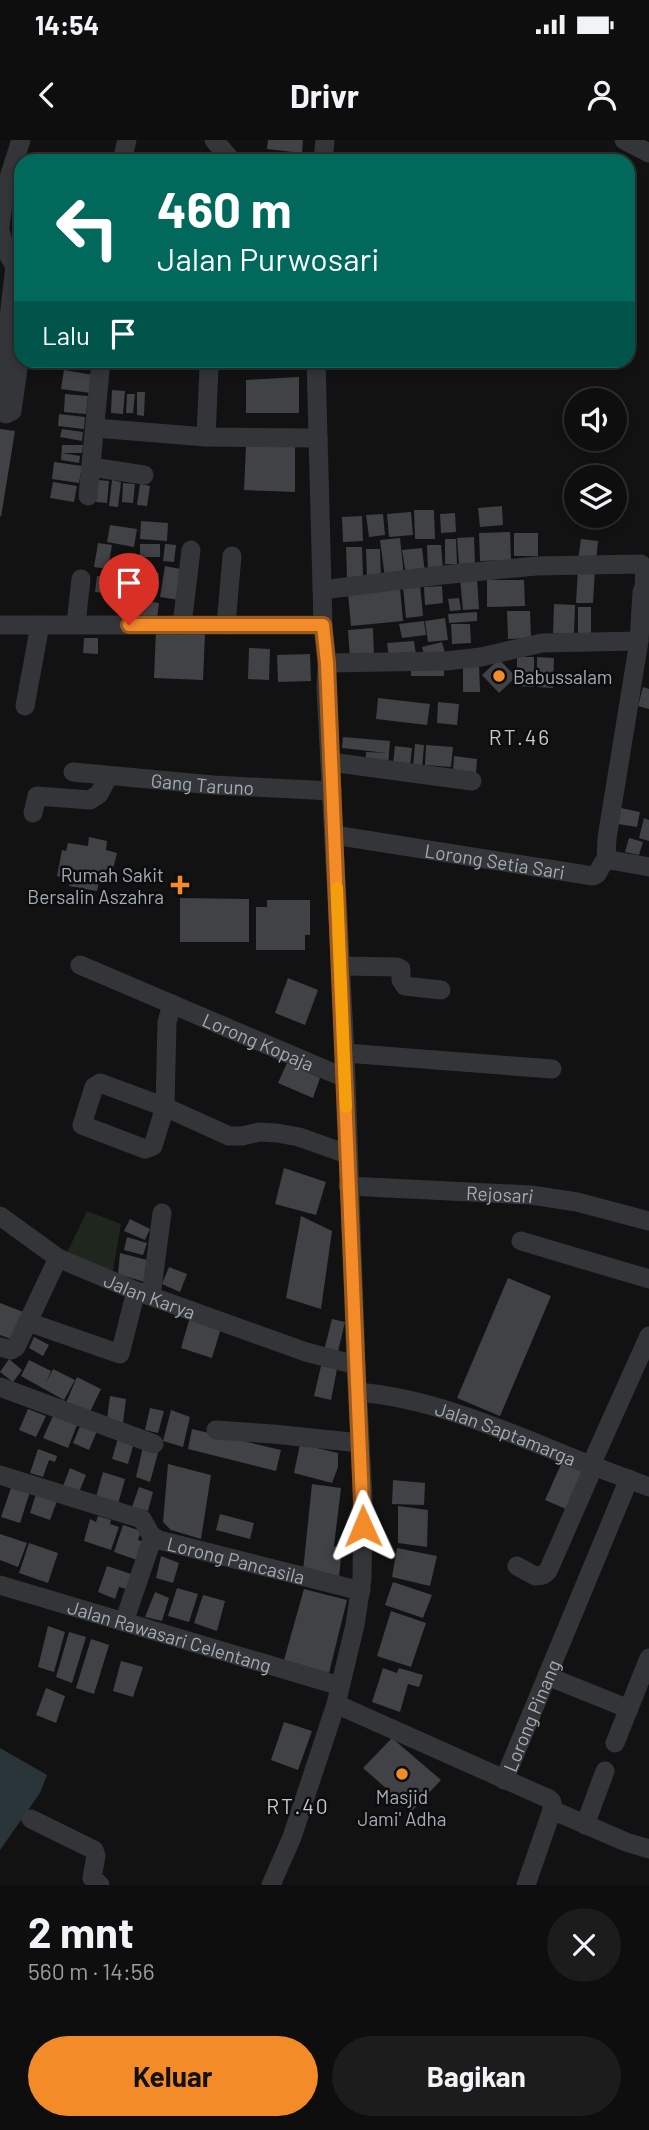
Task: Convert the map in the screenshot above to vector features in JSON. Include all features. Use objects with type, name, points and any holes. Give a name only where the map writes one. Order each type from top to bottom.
[{"type":"street","points":[[214,140],[226,154]]},
{"type":"street","points":[[624,140],[649,153]]},
{"type":"street","points":[[14,160],[2,193],[0,230],[6,251],[14,262]]},
{"type":"street","points":[[0,394],[14,331]]},
{"type":"street","points":[[0,411],[6,414],[12,411],[18,368]]},
{"type":"street","points":[[100,368],[90,480],[144,475]]},
{"type":"street","points":[[206,437],[209,368]]},
{"type":"street","points":[[271,1885],[292,1837],[338,1695],[361,1591],[363,1499],[348,1186],[345,1053],[323,625],[316,368]]},
{"type":"street","points":[[94,428],[206,437],[318,438]]},
{"type":"street","points":[[182,625],[191,550]]},
{"type":"street","points":[[226,625],[232,556]]},
{"type":"street","points":[[322,590],[542,566],[641,564],[645,569],[647,588],[642,592],[639,641],[641,680],[607,838],[606,861],[649,867]]},
{"type":"street","points":[[76,624],[81,579]]},
{"type":"street","points":[[0,625],[323,625]]},
{"type":"street","points":[[25,705],[40,625]]},
{"type":"street","points":[[327,663],[446,661],[481,657],[548,643],[639,641]]},
{"type":"street","points":[[330,762],[472,782]]},
{"type":"street","name":"Gang Taruno","points":[[73,772],[108,777],[332,791]]},
{"type":"street","points":[[33,813],[37,796],[90,800],[99,794],[108,777]]},
{"type":"street","name":"Lorong Setia Sari","points":[[334,835],[593,876],[606,861]]},
{"type":"street","name":"Lorong Kopaja","points":[[80,965],[345,1078]]},
{"type":"street","points":[[341,966],[397,967],[401,971],[402,982],[407,987],[441,990]]},
{"type":"street","points":[[172,1004],[166,1022],[165,1107],[154,1144],[150,1149],[145,1149],[81,1122],[98,1083],[165,1107],[229,1136],[259,1132],[289,1135],[347,1154]]},
{"type":"street","points":[[345,1053],[491,1062],[552,1069]]},
{"type":"street","name":"Rejosari","points":[[348,1186],[531,1195],[577,1202],[649,1221]]},
{"type":"street","points":[[28,1322],[120,1354],[143,1294],[162,1213]]},
{"type":"street","name":"Jalan Karya","points":[[0,1216],[58,1258],[143,1294],[306,1352],[356,1365]]},
{"type":"street","points":[[521,1241],[649,1279]]},
{"type":"street","points":[[0,1347],[15,1349],[58,1258]]},
{"type":"street","points":[[517,1566],[535,1576],[546,1574],[649,1336]]},
{"type":"street","points":[[0,1387],[154,1444]]},
{"type":"street","name":"Jalan Saptamarga","points":[[358,1392],[386,1394],[418,1402],[508,1431],[649,1487]]},
{"type":"street","points":[[216,1430],[360,1443]]},
{"type":"street","name":"Lorong Pancasila","points":[[0,1476],[142,1519],[153,1537],[361,1591]]},
{"type":"street","name":"Lorong Pinang","points":[[338,1695],[392,1727],[504,1780],[629,1479]]},
{"type":"street","points":[[124,1622],[153,1537]]},
{"type":"street","name":"Jalan Rawasari Celentang","points":[[0,1585],[124,1622],[338,1695]]},
{"type":"street","points":[[615,1744],[649,1658]]},
{"type":"street","points":[[547,1676],[629,1709]]},
{"type":"street","points":[[584,1825],[606,1771]]},
{"type":"street","points":[[504,1780],[552,1802],[552,1810],[526,1885]]},
{"type":"street","points":[[552,1810],[649,1849]]},
{"type":"street","points":[[31,1819],[94,1850],[96,1856],[92,1878],[100,1885]]},
{"type":"shaded area","points":[[87,1211],[121,1224],[112,1276],[66,1255]]},
{"type":"shaded area","points":[[0,1748],[47,1775],[40,1793],[0,1850]]},
{"type":"building","points":[[268,140],[303,140],[302,153],[267,149]]},
{"type":"building","points":[[64,370],[93,375],[91,393],[61,389]]},
{"type":"building","points":[[299,377],[299,413],[246,413],[246,380]]},
{"type":"building","points":[[112,390],[125,391],[123,414],[111,413]]},
{"type":"building","points":[[137,392],[145,392],[144,416],[137,415]]},
{"type":"building","points":[[65,394],[88,396],[86,414],[64,412]]},
{"type":"building","points":[[127,394],[135,394],[133,413],[126,413]]},
{"type":"building","points":[[59,414],[85,417],[84,429],[58,426]]},
{"type":"building","points":[[0,429],[15,431],[1,517],[0,516]]},
{"type":"building","points":[[62,429],[83,432],[82,441],[60,437]]},
{"type":"building","points":[[62,445],[83,445],[82,453],[62,453],[80,456],[79,463],[61,460]]},
{"type":"building","points":[[246,446],[295,446],[295,492],[244,490]]},
{"type":"building","points":[[54,462],[82,466],[79,483],[52,479]]},
{"type":"building","points":[[98,480],[109,481],[107,503],[96,502]]},
{"type":"building","points":[[112,480],[121,482],[118,507],[109,506]]},
{"type":"building","points":[[53,482],[77,486],[74,502],[50,498]]},
{"type":"building","points":[[123,483],[135,484],[133,503],[122,502]]},
{"type":"building","points":[[140,484],[150,486],[147,506],[137,505]]},
{"type":"building","points":[[502,506],[503,525],[480,527],[478,508]]},
{"type":"building","points":[[414,510],[434,510],[435,539],[415,539]]},
{"type":"building","points":[[411,512],[413,535],[389,537],[387,514]]},
{"type":"building","points":[[455,513],[456,532],[441,533],[440,514]]},
{"type":"building","points":[[383,514],[385,535],[369,537],[366,515]]},
{"type":"building","points":[[362,516],[363,541],[343,542],[342,517]]},
{"type":"building","points":[[141,521],[168,523],[167,541],[140,539]]},
{"type":"building","points":[[110,525],[137,529],[134,547],[107,542]]},
{"type":"building","points":[[510,532],[511,560],[480,561],[479,533]]},
{"type":"building","points":[[514,533],[538,533],[538,556],[514,556]]},
{"type":"building","points":[[474,537],[475,563],[459,564],[457,538]]},
{"type":"building","points":[[400,538],[404,576],[385,578],[380,540]]},
{"type":"building","points":[[445,539],[456,539],[457,564],[445,564]]},
{"type":"building","points":[[581,539],[598,541],[596,561],[578,560]]},
{"type":"building","points":[[98,543],[112,545],[108,569],[94,567]]},
{"type":"building","points":[[140,544],[160,544],[160,557],[140,557]]},
{"type":"building","points":[[165,544],[176,545],[174,562],[163,561]]},
{"type":"building","points":[[427,545],[441,545],[443,569],[428,570]]},
{"type":"building","points":[[346,547],[362,547],[363,577],[347,577]]},
{"type":"building","points":[[422,548],[425,573],[406,575],[402,550]]},
{"type":"building","points":[[366,549],[380,549],[381,578],[367,578]]},
{"type":"building","points":[[119,562],[135,564],[133,574],[118,572]]},
{"type":"building","points":[[165,566],[185,570],[179,600],[160,597]]},
{"type":"building","points":[[578,568],[595,569],[593,603],[576,603]]},
{"type":"building","points":[[145,572],[159,573],[157,595],[143,594]]},
{"type":"building","points":[[97,576],[106,577],[104,593],[95,592]]},
{"type":"building","points":[[114,577],[138,579],[136,605],[112,603]]},
{"type":"building","points":[[477,578],[479,609],[463,610],[460,579]]},
{"type":"building","points":[[487,580],[524,580],[525,606],[487,607]]},
{"type":"building","points":[[420,585],[423,616],[406,618],[403,587]]},
{"type":"building","points":[[442,586],[443,603],[425,605],[424,587]]},
{"type":"building","points":[[400,588],[403,621],[351,626],[348,593]]},
{"type":"building","points":[[459,598],[461,610],[450,611],[448,599]]},
{"type":"building","points":[[141,600],[159,603],[157,618],[139,616]]},
{"type":"building","points":[[554,604],[575,605],[574,634],[553,633]]},
{"type":"building","points":[[578,607],[591,607],[591,633],[578,633]]},
{"type":"building","points":[[507,611],[530,611],[531,638],[508,639]]},
{"type":"building","points":[[477,612],[477,621],[449,623],[448,614]]},
{"type":"building","points":[[445,618],[448,640],[428,642],[425,621]]},
{"type":"building","points":[[424,621],[426,635],[402,638],[399,624]]},
{"type":"building","points":[[451,624],[470,624],[471,643],[452,644]]},
{"type":"building","points":[[373,628],[374,656],[350,658],[348,630]]},
{"type":"building","points":[[156,631],[205,633],[203,680],[154,678]]},
{"type":"building","points":[[84,638],[98,638],[98,654],[83,653]]},
{"type":"building","points":[[414,641],[416,655],[389,658],[387,643]]},
{"type":"building","points":[[442,642],[445,653],[425,658],[422,647]]},
{"type":"building","points":[[249,648],[270,649],[269,680],[248,679]]},
{"type":"building","points":[[310,654],[311,681],[278,682],[277,655]]},
{"type":"building","points":[[517,657],[534,657],[534,687],[517,686]]},
{"type":"building","points":[[537,657],[554,658],[553,688],[537,687]]},
{"type":"building","name":"Babussalam","points":[[499,659],[516,677],[499,693],[482,675]]},
{"type":"building","points":[[463,663],[479,663],[480,692],[463,692]]},
{"type":"building","points":[[444,664],[444,676],[411,676],[411,665]]},
{"type":"building","points":[[643,687],[649,689],[649,709],[638,706]]},
{"type":"building","points":[[378,698],[430,704],[427,725],[376,719]]},
{"type":"building","points":[[438,702],[459,704],[457,725],[437,723]]},
{"type":"building","points":[[343,737],[390,741],[388,767],[365,766],[366,752],[387,753],[342,748]]},
{"type":"building","points":[[415,744],[424,745],[422,769],[413,768]]},
{"type":"building","points":[[426,745],[453,747],[451,767],[425,765]]},
{"type":"building","points":[[395,746],[412,748],[410,766],[393,763]]},
{"type":"building","points":[[454,756],[477,759],[476,773],[453,771]]},
{"type":"building","points":[[621,808],[640,812],[637,827],[618,824]]},
{"type":"building","points":[[644,818],[649,820],[649,841],[639,838]]},
{"type":"building","points":[[89,837],[107,841],[106,850],[117,853],[113,869],[101,871],[97,891],[69,886],[70,879],[57,876],[62,850],[66,851],[68,843],[88,846]]},
{"type":"building","points":[[629,838],[643,842],[639,855],[625,852]]},
{"type":"building","points":[[180,898],[249,899],[249,942],[180,942]]},
{"type":"building","points":[[267,900],[310,900],[310,935],[305,935],[305,950],[256,950],[256,907],[267,907]]},
{"type":"building","points":[[288,978],[318,990],[305,1025],[275,1013]]},
{"type":"building","points":[[287,1063],[320,1078],[313,1098],[278,1083]]},
{"type":"building","points":[[284,1168],[326,1182],[316,1215],[275,1204]]},
{"type":"building","points":[[301,1216],[332,1231],[321,1309],[286,1298]]},
{"type":"building","points":[[130,1219],[150,1229],[145,1240],[124,1231]]},
{"type":"building","points":[[127,1237],[147,1243],[143,1255],[124,1250]]},
{"type":"building","points":[[120,1253],[151,1261],[148,1283],[118,1274]]},
{"type":"building","points":[[169,1267],[187,1274],[180,1292],[162,1284]]},
{"type":"building","points":[[508,1278],[551,1296],[500,1416],[457,1398]]},
{"type":"building","points":[[0,1303],[26,1313],[14,1340],[0,1335]]},
{"type":"building","points":[[190,1317],[221,1328],[212,1358],[181,1348]]},
{"type":"building","points":[[332,1319],[345,1322],[337,1356],[324,1351]]},
{"type":"building","points":[[34,1337],[49,1345],[43,1356],[29,1348]]},
{"type":"building","points":[[9,1359],[22,1370],[13,1382],[0,1372]]},
{"type":"building","points":[[29,1360],[51,1371],[46,1383],[53,1369],[75,1380],[64,1400],[21,1376]]},
{"type":"building","points":[[321,1366],[337,1369],[331,1400],[314,1396]]},
{"type":"building","points":[[77,1377],[101,1389],[89,1414],[66,1403]]},
{"type":"building","points":[[110,1396],[126,1399],[123,1423],[107,1419]]},
{"type":"building","points":[[150,1408],[164,1411],[158,1433],[145,1430]]},
{"type":"building","points":[[28,1409],[46,1416],[36,1437],[19,1430]]},
{"type":"building","points":[[171,1410],[190,1417],[183,1447],[163,1441]]},
{"type":"building","points":[[53,1416],[77,1425],[68,1448],[43,1438]]},
{"type":"building","points":[[81,1424],[97,1431],[89,1450],[73,1443]]},
{"type":"building","points":[[192,1429],[281,1450],[276,1471],[188,1449]]},
{"type":"building","points":[[118,1438],[134,1443],[128,1464],[112,1459]]},
{"type":"building","points":[[300,1444],[338,1453],[338,1467],[332,1483],[294,1473]]},
{"type":"building","points":[[143,1447],[158,1453],[150,1482],[136,1477]]},
{"type":"building","points":[[38,1449],[57,1456],[55,1462],[49,1460],[43,1477],[30,1473]]},
{"type":"building","points":[[562,1462],[590,1473],[573,1512],[545,1500]]},
{"type":"building","points":[[168,1464],[211,1475],[201,1539],[171,1530],[163,1522]]},
{"type":"building","points":[[70,1468],[86,1475],[79,1492],[63,1486]]},
{"type":"building","points":[[103,1472],[125,1479],[118,1504],[96,1497]]},
{"type":"building","points":[[393,1480],[425,1483],[424,1505],[392,1504]]},
{"type":"building","points":[[312,1484],[341,1488],[334,1546],[342,1548],[339,1577],[303,1571]]},
{"type":"building","points":[[12,1485],[30,1492],[20,1523],[1,1517]]},
{"type":"building","points":[[139,1487],[153,1492],[148,1511],[132,1507]]},
{"type":"building","points":[[36,1494],[57,1501],[50,1520],[30,1513]]},
{"type":"building","points":[[398,1506],[428,1510],[427,1547],[398,1543]]},
{"type":"building","points":[[220,1514],[254,1523],[250,1539],[216,1530]]},
{"type":"building","points":[[98,1516],[111,1520],[110,1524],[119,1527],[111,1550],[84,1541],[90,1519],[96,1522]]},
{"type":"building","points":[[123,1525],[141,1531],[138,1540],[147,1543],[140,1561],[114,1552]]},
{"type":"building","points":[[0,1534],[27,1543],[18,1567],[0,1560]]},
{"type":"building","points":[[29,1543],[58,1553],[48,1583],[19,1573]]},
{"type":"building","points":[[397,1548],[437,1556],[430,1586],[392,1577]]},
{"type":"building","points":[[161,1556],[179,1563],[173,1583],[156,1578]]},
{"type":"building","points":[[107,1566],[131,1574],[126,1589],[119,1587],[115,1599],[98,1592]]},
{"type":"building","points":[[393,1582],[432,1595],[423,1618],[385,1605]]},
{"type":"building","points":[[177,1588],[198,1594],[189,1622],[168,1616]]},
{"type":"building","points":[[304,1589],[347,1600],[329,1673],[284,1660]]},
{"type":"building","points":[[155,1592],[169,1598],[162,1621],[145,1617]]},
{"type":"building","points":[[203,1595],[225,1601],[217,1631],[194,1623]]},
{"type":"building","points":[[391,1611],[426,1623],[411,1667],[377,1656]]},
{"type":"building","points":[[48,1626],[65,1632],[54,1672],[38,1667]]},
{"type":"building","points":[[69,1632],[86,1637],[72,1683],[56,1677]]},
{"type":"building","points":[[91,1639],[109,1645],[94,1694],[76,1688]]},
{"type":"building","points":[[121,1661],[143,1667],[133,1697],[113,1691]]},
{"type":"building","points":[[383,1668],[397,1673],[399,1668],[423,1675],[419,1687],[408,1684],[400,1712],[372,1702]]},
{"type":"building","points":[[46,1688],[65,1696],[56,1723],[36,1715]]},
{"type":"building","points":[[284,1722],[312,1731],[298,1770],[271,1760]]},
{"type":"building","name":"Masjid Jami' Adha","points":[[392,1738],[441,1780],[412,1811],[363,1768]]},
{"type":"slow traffic","points":[[337,888],[346,1107]]},
{"type":"place","name":"Babussalam","points":[[499,676]]},
{"type":"place","name":"Rumah Sakit Bersalin Aszahra","points":[[180,885]]},
{"type":"place","name":"Masjid Jami' Adha","points":[[402,1774]]},
{"type":"district","name":"RT.46","points":[[520,736]]},
{"type":"district","name":"RT.40","points":[[298,1805]]},
{"type":"route","points":[[129,625],[323,625],[344,1031],[363,1526]]}]
